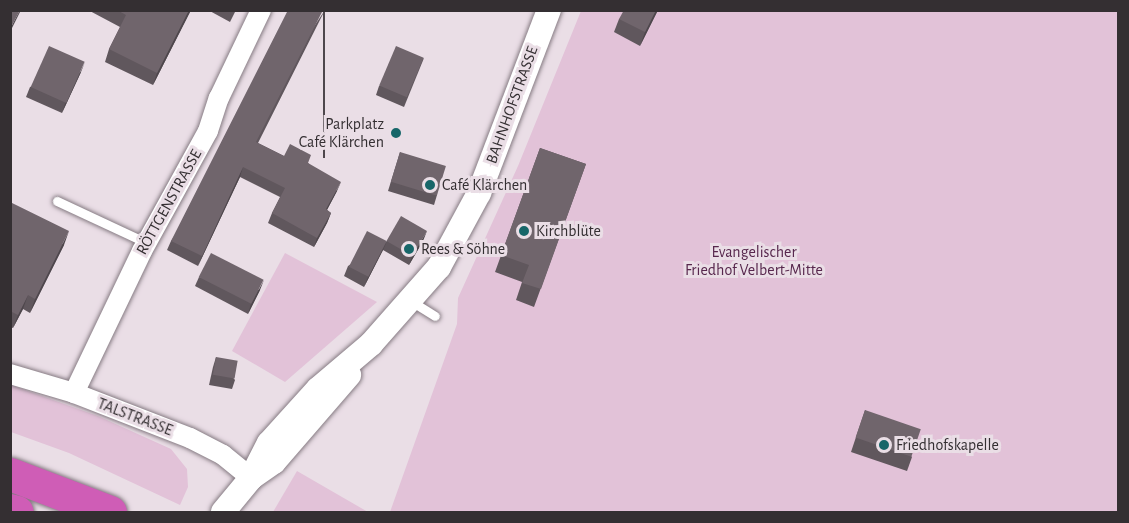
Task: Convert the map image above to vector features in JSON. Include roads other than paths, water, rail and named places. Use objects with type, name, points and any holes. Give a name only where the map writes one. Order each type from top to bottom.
[{"type":"highway","points":[[10,474],[110,513]]},
{"type":"highway","points":[[10,510],[16,513]]},
{"type":"street","name":"RÖTTGENSTRASSE","points":[[74,393],[147,243],[208,131],[219,98],[261,10]]},
{"type":"street","name":"BAHNHOFSTRASSE","points":[[223,513],[251,478],[274,462],[330,402],[371,344],[411,301],[461,231],[549,10]]},
{"type":"street","name":"TALSTRASSE","points":[[10,374],[74,393],[207,446],[251,478]]},
{"type":"lane","points":[[57,201],[147,243]]},
{"type":"lane","points":[[411,301],[435,316]]},
{"type":"place","name":"Parkplatz Café Klärchen","points":[[396,133]]},
{"type":"place","name":"Café Klärchen","points":[[430,185]]},
{"type":"place","name":"Kirchblüte","points":[[524,231]]},
{"type":"place","name":"Rees & Söhne","points":[[409,249]]},
{"type":"place","name":"Friedhofskapelle","points":[[884,445]]},
{"type":"park label","name":"Evangelischer Friedhof Velbert-Mitte","points":[[754,261]]}]
